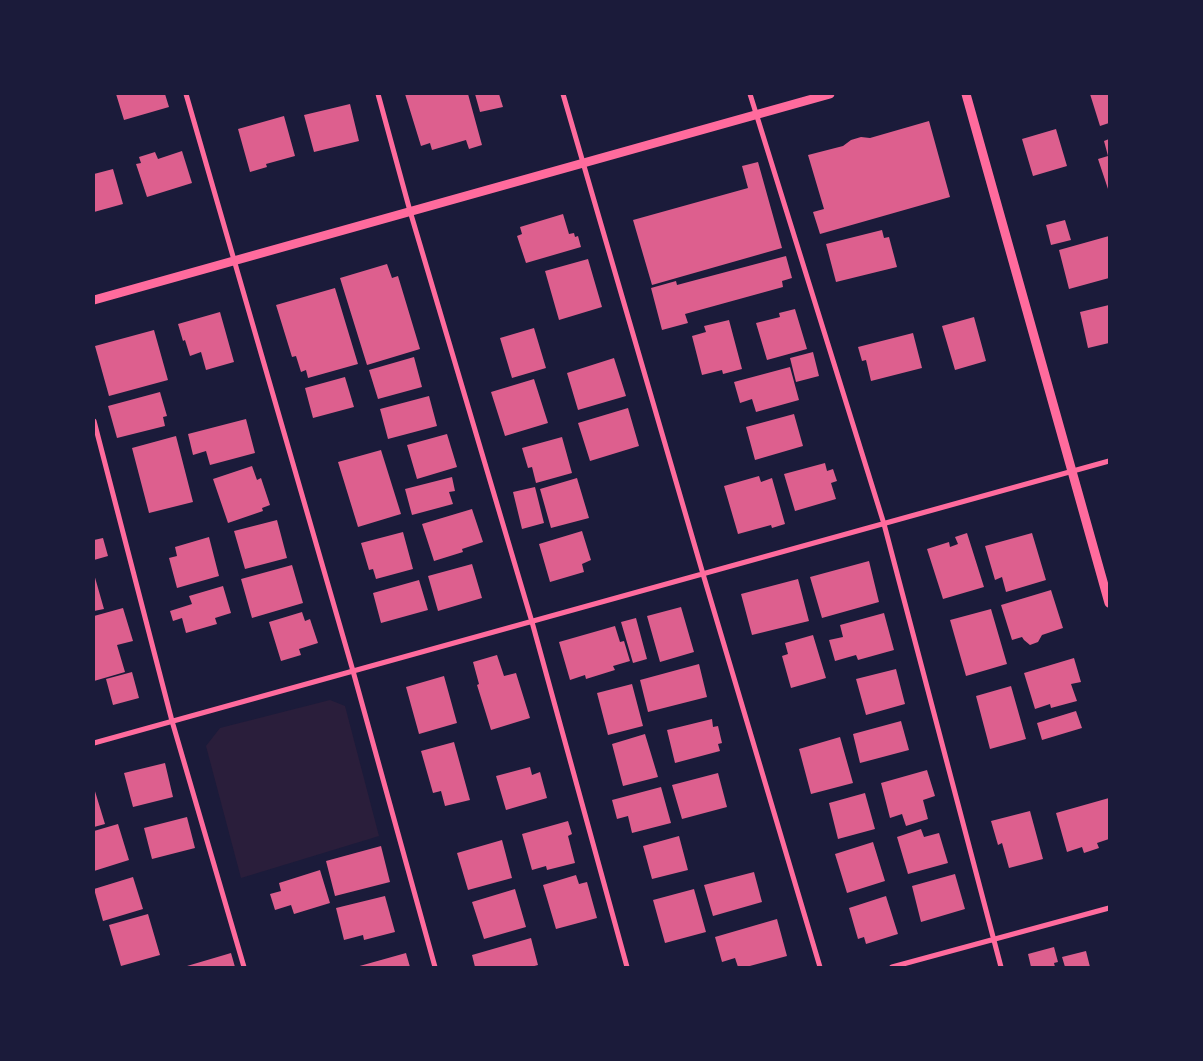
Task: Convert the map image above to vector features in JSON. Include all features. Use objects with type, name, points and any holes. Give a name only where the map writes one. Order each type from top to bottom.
[{"type":"street","points":[[186,94],[353,671],[435,967]]},
{"type":"street","points":[[378,94],[410,212],[532,622],[627,967]]},
{"type":"street","points":[[563,94],[820,967]]},
{"type":"street","points":[[750,94],[884,524],[1002,967]]},
{"type":"street","points":[[94,300],[830,94]]},
{"type":"street","points":[[966,94],[1109,603]]},
{"type":"street","points":[[94,421],[172,722],[244,967]]},
{"type":"street","points":[[94,743],[1109,461]]},
{"type":"street","points":[[892,967],[1109,908]]},
{"type":"shaded area","points":[[330,700],[345,706],[379,836],[241,878],[206,746],[220,728]]},
{"type":"building","points":[[116,94],[165,94],[169,107],[124,120]]},
{"type":"building","points":[[405,94],[468,94],[482,145],[469,149],[466,140],[432,150],[430,143],[421,146]]},
{"type":"building","points":[[475,94],[499,94],[503,107],[480,112]]},
{"type":"building","points":[[1090,94],[1109,94],[1109,123],[1100,126]]},
{"type":"building","points":[[350,104],[359,141],[314,152],[304,115]]},
{"type":"building","points":[[284,116],[295,156],[266,164],[267,167],[250,172],[238,129]]},
{"type":"building","points":[[929,121],[950,197],[820,234],[813,212],[824,209],[808,155],[843,146],[851,140],[861,137],[870,138]]},
{"type":"building","points":[[1056,129],[1067,166],[1033,176],[1022,139]]},
{"type":"building","points":[[1109,139],[1109,192],[1098,159],[1108,156],[1104,141]]},
{"type":"building","points":[[182,151],[192,183],[147,197],[136,164],[141,163],[139,157],[155,152],[158,159]]},
{"type":"building","points":[[758,162],[782,248],[652,285],[633,220],[748,188],[742,166]]},
{"type":"building","points":[[113,169],[123,204],[94,212],[94,174]]},
{"type":"building","points":[[563,214],[569,234],[574,233],[575,237],[578,236],[581,247],[526,263],[517,236],[522,234],[520,227]]},
{"type":"building","points":[[1065,220],[1071,240],[1051,245],[1046,225]]},
{"type":"building","points":[[882,230],[884,238],[889,237],[897,267],[836,282],[826,244]]},
{"type":"building","points":[[1109,236],[1109,278],[1069,289],[1059,250]]},
{"type":"building","points":[[786,256],[792,278],[782,281],[783,287],[685,314],[688,323],[662,330],[651,288],[676,281],[677,285]]},
{"type":"building","points":[[588,259],[602,307],[559,320],[545,271]]},
{"type":"building","points":[[387,264],[392,278],[398,276],[420,349],[367,365],[340,278]]},
{"type":"building","points":[[335,288],[358,364],[308,378],[306,370],[301,372],[296,356],[292,357],[276,305]]},
{"type":"building","points":[[1109,305],[1109,343],[1088,348],[1080,312]]},
{"type":"building","points":[[795,309],[807,349],[767,360],[756,323],[780,317],[779,313]]},
{"type":"building","points":[[220,312],[234,362],[206,370],[201,352],[190,356],[178,324]]},
{"type":"building","points":[[974,317],[986,361],[955,370],[942,326]]},
{"type":"building","points":[[729,320],[742,369],[723,374],[722,370],[702,375],[692,336],[706,332],[704,326]]},
{"type":"building","points":[[534,328],[546,368],[512,378],[500,338]]},
{"type":"building","points":[[154,330],[168,380],[109,396],[95,346]]},
{"type":"building","points":[[913,333],[922,368],[871,381],[866,360],[862,361],[858,347]]},
{"type":"building","points":[[813,352],[819,376],[796,382],[790,358]]},
{"type":"building","points":[[414,357],[422,387],[378,399],[369,370]]},
{"type":"building","points":[[614,358],[626,396],[578,410],[567,373]]},
{"type":"building","points":[[790,367],[799,400],[756,412],[752,399],[740,403],[734,382]]},
{"type":"building","points":[[345,377],[354,407],[313,418],[305,388]]},
{"type":"building","points":[[534,379],[548,423],[505,436],[491,392]]},
{"type":"building","points":[[160,392],[167,416],[163,417],[165,426],[117,438],[108,406]]},
{"type":"building","points":[[429,396],[437,426],[388,439],[380,409]]},
{"type":"building","points":[[628,408],[639,446],[590,461],[578,423]]},
{"type":"building","points":[[794,414],[803,446],[755,460],[746,427]]},
{"type":"building","points":[[246,419],[255,453],[210,465],[206,451],[193,455],[188,434]]},
{"type":"building","points":[[447,434],[457,467],[417,479],[407,445]]},
{"type":"building","points":[[176,436],[193,502],[149,513],[132,448]]},
{"type":"building","points":[[562,437],[572,473],[536,483],[532,467],[528,468],[522,448]]},
{"type":"building","points":[[381,450],[401,514],[358,527],[338,462]]},
{"type":"building","points":[[825,463],[827,471],[833,469],[837,481],[831,483],[836,499],[795,511],[784,474]]},
{"type":"building","points":[[252,466],[257,480],[261,478],[270,505],[262,508],[263,511],[228,523],[213,479]]},
{"type":"building","points":[[759,476],[761,482],[772,478],[785,524],[772,528],[771,525],[738,534],[724,486]]},
{"type":"building","points":[[452,477],[455,491],[449,492],[453,504],[412,515],[405,489]]},
{"type":"building","points":[[577,478],[589,518],[551,528],[540,489]]},
{"type":"building","points":[[535,487],[544,523],[522,529],[513,492]]},
{"type":"building","points":[[472,509],[483,542],[462,549],[463,552],[434,561],[422,524]]},
{"type":"building","points":[[277,520],[287,558],[245,569],[234,531]]},
{"type":"building","points":[[582,531],[591,560],[582,564],[584,572],[550,582],[539,544]]},
{"type":"building","points":[[403,532],[413,569],[376,579],[373,569],[369,570],[361,543]]},
{"type":"building","points":[[967,533],[984,587],[943,599],[927,549],[949,542],[950,547],[958,544],[955,537]]},
{"type":"building","points":[[1032,533],[1046,580],[1006,592],[1002,577],[995,580],[985,546]]},
{"type":"building","points":[[209,537],[219,576],[177,588],[169,558],[177,556],[175,547]]},
{"type":"building","points":[[103,538],[108,556],[94,560],[94,540]]},
{"type":"building","points":[[869,561],[879,602],[822,618],[810,577]]},
{"type":"building","points":[[472,564],[482,598],[438,611],[428,576]]},
{"type":"building","points":[[292,565],[303,603],[252,618],[241,579]]},
{"type":"building","points":[[94,574],[104,609],[94,611]]},
{"type":"building","points":[[798,579],[809,621],[752,635],[741,594]]},
{"type":"building","points":[[419,580],[428,610],[381,623],[373,593]]},
{"type":"building","points":[[223,586],[231,613],[215,618],[217,624],[186,633],[182,618],[173,621],[170,611],[192,604],[189,596]]},
{"type":"building","points":[[1051,590],[1063,628],[1042,635],[1038,642],[1030,645],[1022,637],[1012,640],[1001,605]]},
{"type":"building","points":[[681,607],[694,652],[660,662],[647,616]]},
{"type":"building","points":[[123,608],[133,641],[117,645],[125,672],[94,681],[94,616]]},
{"type":"building","points":[[991,609],[1007,664],[966,676],[950,620]]},
{"type":"building","points":[[302,612],[305,621],[310,619],[318,643],[299,649],[301,655],[281,661],[269,622]]},
{"type":"building","points":[[884,613],[894,650],[858,660],[856,655],[835,661],[829,640],[843,637],[840,625]]},
{"type":"building","points":[[636,618],[647,659],[633,663],[621,622]]},
{"type":"building","points":[[615,626],[620,642],[624,641],[630,661],[613,666],[615,670],[586,679],[585,675],[570,680],[559,642]]},
{"type":"building","points":[[813,635],[826,678],[791,688],[782,656],[788,654],[785,643]]},
{"type":"building","points":[[497,655],[504,676],[516,673],[530,718],[491,730],[477,685],[479,684],[473,662]]},
{"type":"building","points":[[1074,658],[1081,682],[1071,684],[1077,701],[1051,708],[1050,704],[1035,709],[1024,673]]},
{"type":"building","points":[[699,664],[707,697],[648,712],[640,680]]},
{"type":"building","points":[[896,669],[905,704],[866,715],[856,679]]},
{"type":"building","points":[[132,672],[139,698],[113,705],[106,679]]},
{"type":"building","points":[[444,676],[457,723],[419,734],[406,687]]},
{"type":"building","points":[[632,684],[643,726],[608,735],[597,693]]},
{"type":"building","points":[[1011,686],[1026,739],[990,749],[976,696]]},
{"type":"building","points":[[1076,711],[1082,728],[1042,740],[1037,723]]},
{"type":"building","points":[[712,719],[713,727],[718,726],[722,743],[718,744],[720,751],[675,763],[667,730]]},
{"type":"building","points":[[901,721],[909,750],[860,763],[853,734]]},
{"type":"building","points":[[645,734],[658,777],[623,786],[612,744]]},
{"type":"building","points":[[840,737],[853,783],[811,794],[799,749]]},
{"type":"building","points":[[454,742],[470,800],[445,806],[441,791],[433,793],[421,751]]},
{"type":"building","points":[[165,763],[173,797],[133,807],[124,773]]},
{"type":"building","points":[[530,767],[532,775],[540,772],[547,798],[506,810],[496,776]]},
{"type":"building","points":[[927,770],[935,796],[923,800],[928,819],[906,826],[902,814],[890,818],[881,783]]},
{"type":"building","points":[[718,773],[727,807],[682,819],[672,785]]},
{"type":"building","points":[[661,787],[671,823],[632,833],[628,816],[617,819],[612,800]]},
{"type":"building","points":[[94,788],[105,824],[94,827]]},
{"type":"building","points":[[865,793],[875,829],[838,839],[829,803]]},
{"type":"building","points":[[1109,798],[1109,839],[1097,843],[1099,848],[1084,853],[1082,847],[1067,852],[1056,813]]},
{"type":"building","points":[[1030,811],[1043,859],[1009,868],[1002,843],[998,845],[991,821]]},
{"type":"building","points":[[187,817],[195,848],[152,859],[144,828]]},
{"type":"building","points":[[568,821],[572,834],[568,836],[575,863],[547,870],[546,866],[532,870],[522,834]]},
{"type":"building","points":[[118,824],[129,860],[94,871],[94,831]]},
{"type":"building","points":[[921,829],[924,837],[939,833],[948,863],[908,874],[897,837]]},
{"type":"building","points":[[679,836],[688,870],[652,879],[643,846]]},
{"type":"building","points":[[502,840],[512,878],[468,890],[457,853]]},
{"type":"building","points":[[873,842],[885,881],[847,893],[835,854]]},
{"type":"building","points":[[381,846],[390,882],[335,896],[326,861]]},
{"type":"building","points":[[320,870],[330,903],[294,914],[291,905],[275,910],[270,894],[281,891],[279,883]]},
{"type":"building","points":[[754,872],[762,902],[713,916],[704,885]]},
{"type":"building","points":[[955,874],[965,909],[921,922],[912,886]]},
{"type":"building","points":[[576,875],[579,884],[587,882],[597,918],[556,929],[543,885]]},
{"type":"building","points":[[133,877],[143,909],[103,921],[94,889]]},
{"type":"building","points":[[515,889],[526,927],[484,939],[472,902]]},
{"type":"building","points":[[694,889],[706,932],[665,943],[653,900]]},
{"type":"building","points":[[385,896],[395,932],[364,940],[363,935],[344,940],[336,908]]},
{"type":"building","points":[[886,896],[898,934],[866,944],[864,937],[858,939],[849,908]]},
{"type":"building","points":[[148,914],[160,955],[121,966],[109,925]]},
{"type":"building","points":[[777,919],[787,956],[746,967],[738,967],[735,958],[722,962],[715,937]]},
{"type":"building","points":[[531,938],[538,965],[531,967],[475,967],[472,955]]},
{"type":"building","points":[[1054,947],[1058,962],[1054,963],[1055,967],[1031,967],[1028,954]]},
{"type":"building","points":[[1086,951],[1090,967],[1065,967],[1062,957]]},
{"type":"building","points":[[231,953],[235,967],[187,967],[187,966]]},
{"type":"building","points":[[406,953],[410,967],[356,967]]}]
